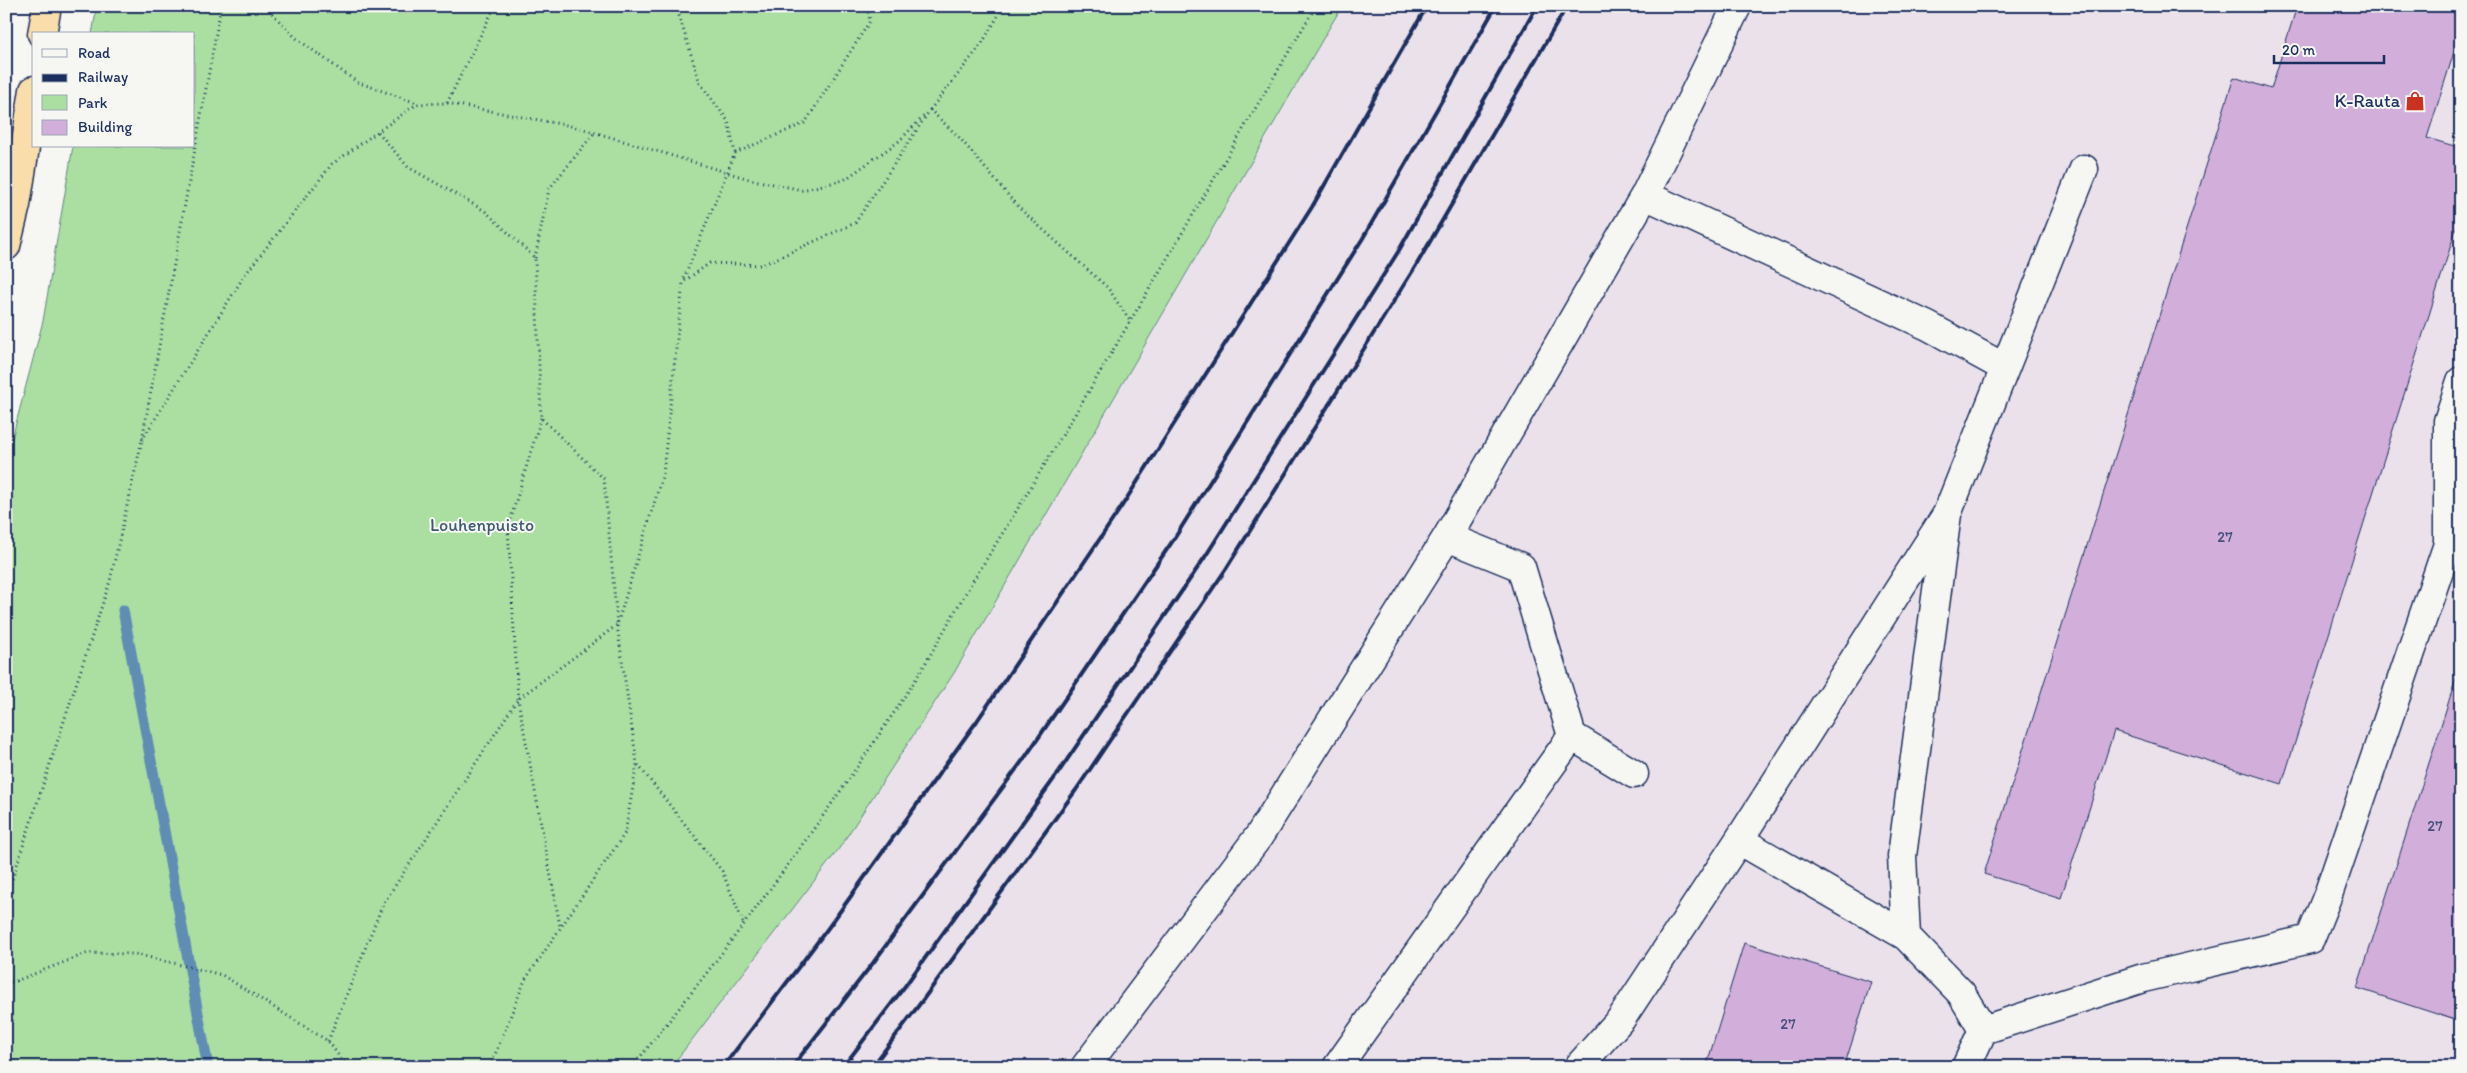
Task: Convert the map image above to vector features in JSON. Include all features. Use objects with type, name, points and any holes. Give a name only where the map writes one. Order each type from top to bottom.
[{"type":"highway","points":[[42,32],[47,6]]},
{"type":"highway","points":[[6,246],[16,205],[32,103]]},
{"type":"lane","points":[[1085,1067],[1259,836],[1447,537],[1645,195],[1737,6]]},
{"type":"lane","points":[[1578,1067],[1621,1019],[1739,840],[1947,514],[2084,169]]},
{"type":"lane","points":[[1645,195],[1928,326],[2005,368]]},
{"type":"lane","points":[[1966,1067],[1983,1030],[2143,978],[2310,939],[2329,892],[2454,538],[2448,421],[2461,381]]},
{"type":"lane","points":[[1906,936],[1902,856],[1947,514]]},
{"type":"lane","points":[[1447,537],[1521,568],[1572,736],[1634,774]]},
{"type":"lane","points":[[1337,1067],[1572,736]]},
{"type":"lane","points":[[1739,840],[1906,936],[1961,993],[1983,1030]]},
{"type":"path","points":[[6,898],[110,581],[142,440],[221,6]]},
{"type":"path","points":[[265,6],[296,38],[357,82],[417,104],[447,103],[499,111],[595,132],[728,172],[802,190],[844,180],[898,142],[930,110]]},
{"type":"path","points":[[447,103],[495,6]]},
{"type":"path","points":[[328,1041],[383,904],[518,699],[617,625],[664,474],[683,282],[735,152],[728,121],[700,83],[676,6]]},
{"type":"path","points":[[735,152],[804,122],[870,21],[868,6]]},
{"type":"path","points":[[683,282],[710,263],[762,265],[855,223],[930,110],[981,46],[1004,6]]},
{"type":"path","points":[[632,1067],[744,925],[834,802],[906,695],[946,624],[1130,321],[1316,6]]},
{"type":"path","points":[[142,440],[244,276],[332,164],[417,104]]},
{"type":"path","points":[[930,110],[958,136],[1019,208],[1108,288],[1130,321]]},
{"type":"path","points":[[378,132],[408,168],[485,210],[536,258]]},
{"type":"path","points":[[560,926],[518,699],[508,528],[541,418],[536,258],[550,189],[595,132]]},
{"type":"path","points":[[490,1067],[525,980],[625,833],[637,764],[617,625],[604,479],[541,418]]},
{"type":"path","points":[[637,764],[722,871],[744,925]]},
{"type":"path","points":[[6,983],[88,953],[135,954],[222,975],[328,1041],[347,1067]]},
{"type":"shaded area","points":[[1342,6],[2461,6],[2461,1067],[671,1067],[838,850],[954,673]]},
{"type":"green space","name":"Louhenpuisto","points":[[97,6],[1342,6],[954,673],[838,850],[671,1067],[6,1067],[6,461],[43,321],[73,148],[195,148],[195,32],[92,32]]},
{"type":"building","points":[[2297,6],[2461,6],[2461,30],[2427,138],[2461,148],[2461,213],[2282,784],[2114,731],[2061,898],[1984,874],[2234,77],[2271,89]]},
{"type":"building","points":[[2461,663],[2461,1022],[2357,988]]},
{"type":"building","points":[[1744,943],[1871,982],[1844,1067],[1706,1067]]},
{"type":"waterway","points":[[123,610],[208,1067]]},
{"type":"railway","points":[[723,1067],[828,928],[977,721],[1120,509],[1312,207],[1427,6]]},
{"type":"railway","points":[[792,1067],[873,963],[1026,756],[1174,539],[1363,238],[1496,6]]},
{"type":"railway","points":[[843,1067],[905,986],[1056,776],[1205,557],[1398,252],[1537,6]]},
{"type":"railway","points":[[872,1067],[1076,790],[1226,569],[1417,264],[1567,6]]},
{"type":"place","name":"K-Rauta","points":[[2415,101]]}]
